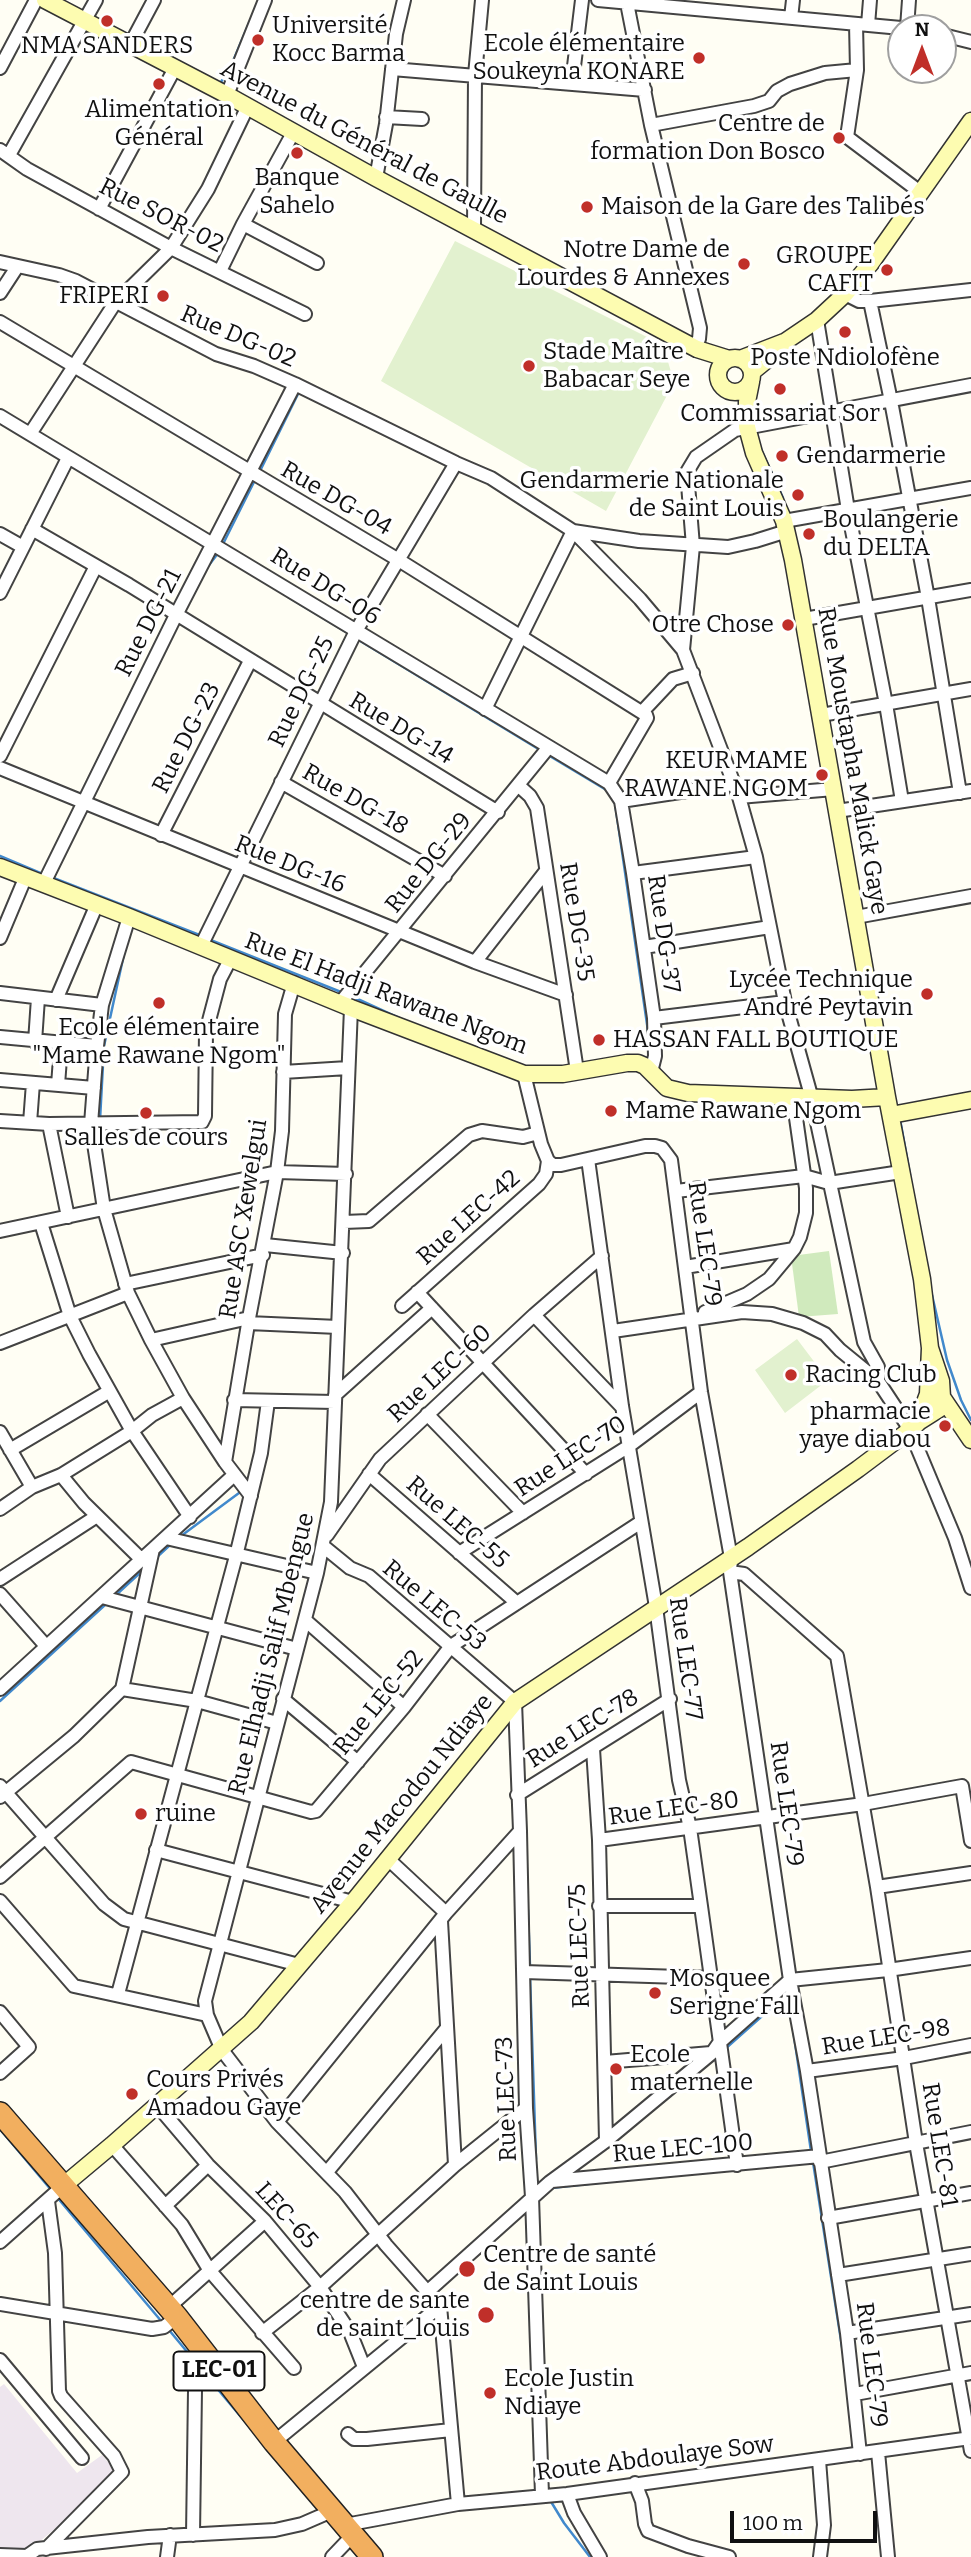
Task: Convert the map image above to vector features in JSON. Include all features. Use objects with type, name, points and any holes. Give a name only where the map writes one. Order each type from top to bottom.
[{"type":"highway","name":"LEC-01","points":[[0,2113],[173,2312],[354,2539]]},
{"type":"street","points":[[0,68],[36,0]]},
{"type":"street","name":"Avenue du Général de Gaulle","points":[[45,0],[248,106],[376,178],[696,348],[735,359]]},
{"type":"street","points":[[4,153],[86,21],[96,0]]},
{"type":"street","points":[[130,45],[154,0]]},
{"type":"street","points":[[227,95],[265,0]]},
{"type":"street","points":[[376,178],[384,144],[396,34],[404,0]]},
{"type":"street","points":[[474,229],[475,75],[482,0]]},
{"type":"street","points":[[572,83],[582,0]]},
{"type":"street","points":[[598,0],[685,4],[791,18],[887,27]]},
{"type":"street","points":[[791,18],[793,0]]},
{"type":"street","points":[[870,0],[862,24],[847,137],[920,192]]},
{"type":"street","points":[[627,3],[651,125],[700,328],[696,348]]},
{"type":"street","points":[[99,209],[175,68]]},
{"type":"street","points":[[392,69],[645,90]]},
{"type":"street","points":[[651,125],[754,106],[769,101],[777,91],[790,84],[825,73],[857,70]]},
{"type":"street","points":[[30,435],[115,303],[171,248],[208,190],[248,106]]},
{"type":"street","points":[[386,117],[422,119]]},
{"type":"street","points":[[786,341],[720,366],[720,383],[726,390],[738,392],[748,387],[751,377],[786,341],[817,320],[845,294],[871,263],[969,124]]},
{"type":"street","points":[[969,124],[971,143]]},
{"type":"street","points":[[220,271],[293,133]]},
{"type":"street","name":"Rue SOR-02","points":[[4,153],[27,169],[171,248],[305,314]]},
{"type":"street","points":[[243,225],[317,263]]},
{"type":"street","name":"Rue DG-02","points":[[0,262],[59,275],[216,354],[254,366],[295,384],[456,464],[491,478],[573,531]]},
{"type":"street","points":[[0,293],[17,267]]},
{"type":"street","points":[[845,294],[859,301],[870,301],[971,290]]},
{"type":"street","points":[[837,811],[965,792],[870,301]]},
{"type":"street","points":[[817,320],[848,510],[902,801]]},
{"type":"street","name":"Rue DG-04","points":[[0,322],[397,559],[645,715]]},
{"type":"street","name":"Avenue du Général de Gaulle","points":[[696,348],[718,373]]},
{"type":"street","points":[[735,359],[748,364],[751,377]]},
{"type":"street","name":"Rue Moustapha Malick Gaye","points":[[746,424],[751,377]]},
{"type":"street","name":"Rue DG-21","points":[[44,883],[176,615],[295,384]]},
{"type":"street","points":[[683,650],[693,546],[687,472],[696,457],[746,424],[891,401],[971,385]]},
{"type":"street","name":"Rue Moustapha Malick Gaye","points":[[726,390],[746,424],[754,453],[785,526],[922,1279],[934,1400]]},
{"type":"street","name":"Rue DG-06","points":[[0,416],[609,783],[621,801]]},
{"type":"street","points":[[0,593],[68,458]]},
{"type":"street","name":"Rue DG-25","points":[[201,946],[356,631],[456,464]]},
{"type":"street","points":[[573,531],[693,546],[728,547],[755,541],[785,526],[848,510],[971,488]]},
{"type":"street","name":"Rue DG-14","points":[[32,529],[498,812]]},
{"type":"street","points":[[485,709],[573,531]]},
{"type":"street","points":[[573,531],[640,599],[683,650],[738,797],[756,857],[785,1002],[812,1098],[864,1342],[878,1367],[878,1381]]},
{"type":"street","points":[[0,534],[23,547]]},
{"type":"street","points":[[0,756],[96,566]]},
{"type":"street","points":[[804,619],[971,590]]},
{"type":"street","name":"Rue DG-23","points":[[161,835],[250,661]]},
{"type":"street","points":[[609,783],[645,715],[673,679],[693,673]]},
{"type":"street","points":[[821,715],[971,689]]},
{"type":"street","name":"Rue DG-29","points":[[346,1005],[400,932],[548,748]]},
{"type":"street","name":"Rue DG-16","points":[[0,768],[240,868],[475,962],[566,995]]},
{"type":"street","name":"Rue DG-18","points":[[281,782],[446,876]]},
{"type":"street","points":[[621,801],[733,784]]},
{"type":"street","name":"Rue DG-35","points":[[519,786],[537,807],[577,1071]]},
{"type":"street","points":[[738,797],[834,789]]},
{"type":"street","name":"Rue DG-37","points":[[621,801],[654,1018],[655,1056],[651,1072]]},
{"type":"street","points":[[633,873],[756,857]]},
{"type":"street","name":"Rue El Hadji Rawane Ngom","points":[[0,867],[524,1074],[577,1071],[638,1063],[667,1087],[688,1093],[860,1099],[887,1097]]},
{"type":"street","points":[[475,962],[546,871]]},
{"type":"street","points":[[0,938],[26,876]]},
{"type":"street","points":[[856,917],[971,896]]},
{"type":"street","points":[[56,1000],[97,904]]},
{"type":"street","points":[[129,917],[102,1005],[97,1046],[91,1124],[104,1209],[126,1289],[150,1339],[183,1398],[251,1496]]},
{"type":"street","points":[[644,947],[770,928]]},
{"type":"street","points":[[0,1121],[48,1124],[202,1122],[205,1116],[206,1032],[220,979],[231,958]]},
{"type":"street","name":"Rue ASC Xewelgui","points":[[225,1462],[234,1400],[278,1172],[282,1131],[285,1014],[294,983]]},
{"type":"street","points":[[0,993],[102,1005]]},
{"type":"street","points":[[35,1042],[38,998]]},
{"type":"street","points":[[654,1018],[785,1002]]},
{"type":"street","name":"Rue Elhadji Salif Mbengue","points":[[346,1005],[346,1174],[331,1502],[317,1573],[207,1989],[207,2015],[222,2050],[277,2122],[327,2172],[426,2293],[440,2306]]},
{"type":"street","points":[[0,1037],[61,1045],[97,1046]]},
{"type":"street","points":[[58,1085],[61,1045]]},
{"type":"street","points":[[284,1072],[348,1068]]},
{"type":"street","points":[[524,1074],[538,1133],[548,1161]]},
{"type":"street","points":[[0,1080],[94,1088]]},
{"type":"street","points":[[30,1123],[33,1083]]},
{"type":"street","points":[[692,1317],[747,1294],[777,1271],[800,1237],[806,1213],[806,1188],[793,1097]]},
{"type":"street","points":[[891,1115],[971,1100]]},
{"type":"street","points":[[48,1124],[68,1217]]},
{"type":"street","points":[[344,1222],[369,1221],[469,1135],[482,1131],[523,1137],[538,1133]]},
{"type":"street","name":"Rue LEC-42","points":[[402,1306],[539,1184],[546,1174],[548,1161],[561,1165],[655,1146],[662,1148],[671,1160]]},
{"type":"street","name":"Rue LEC-77","points":[[588,1159],[622,1406],[656,1607],[679,1780],[690,1828],[712,1978],[715,2048],[737,2165]]},
{"type":"street","name":"Rue LEC-79","points":[[671,1160],[701,1392],[730,1565],[790,1980],[807,2071],[847,2333],[860,2454]]},
{"type":"street","points":[[0,1231],[278,1172],[346,1174]]},
{"type":"street","points":[[676,1191],[804,1176],[830,1183],[901,1172]]},
{"type":"street","points":[[41,1223],[70,1316],[108,1392],[190,1517]]},
{"type":"street","points":[[685,1267],[794,1249]]},
{"type":"street","points":[[0,1343],[70,1316],[126,1289],[264,1250],[342,1253]]},
{"type":"street","name":"Rue LEC-60","points":[[324,1543],[380,1459],[534,1315],[602,1256]]},
{"type":"street","points":[[417,1292],[586,1474]]},
{"type":"street","name":"Rue LEC-42","points":[[335,1398],[432,1308]]},
{"type":"street","points":[[612,1331],[692,1317],[755,1312],[803,1323],[825,1334],[878,1381],[913,1426],[971,1588]]},
{"type":"street","points":[[534,1315],[622,1406]]},
{"type":"street","points":[[150,1339],[249,1320],[338,1327]]},
{"type":"street","points":[[10,1450],[108,1392]]},
{"type":"street","name":"Rue LEC-70","points":[[459,1553],[629,1446],[701,1392]]},
{"type":"street","points":[[0,1508],[32,1487],[61,1475],[132,1431],[152,1415],[183,1398]]},
{"type":"street","points":[[234,1400],[335,1398]]},
{"type":"street","points":[[913,1426],[934,1400],[958,1418],[971,1440]]},
{"type":"street","points":[[118,1994],[236,1556],[261,1453],[268,1401]]},
{"type":"street","points":[[427,1414],[523,1513]]},
{"type":"street","name":"Avenue Macodou Ndiaye","points":[[63,2186],[222,2050],[262,2010],[515,1702],[656,1607],[730,1565],[913,1426]]},
{"type":"street","points":[[0,1432],[32,1487]]},
{"type":"street","name":"Rue LEC-55","points":[[369,1474],[517,1603]]},
{"type":"street","points":[[61,1475],[97,1516],[142,1560]]},
{"type":"street","points":[[0,1689],[234,1475]]},
{"type":"street","points":[[0,1579],[97,1516]]},
{"type":"street","name":"Rue LEC-52","points":[[47,1836],[131,1762],[316,1811],[404,1707],[451,1646],[641,1522]]},
{"type":"street","points":[[166,1538],[317,1573]]},
{"type":"street","name":"Rue LEC-53","points":[[324,1543],[350,1567],[369,1576],[515,1702]]},
{"type":"street","points":[[153,1549],[122,1689],[74,1736],[2,1792],[47,1836],[104,1904],[124,1919],[299,1965]]},
{"type":"street","name":"Rue LEC-81","points":[[730,1565],[744,1574],[837,1656],[877,1887],[916,2143],[970,2442]]},
{"type":"street","points":[[0,1594],[46,1646]]},
{"type":"street","points":[[102,1597],[297,1648]]},
{"type":"street","points":[[305,1620],[404,1707]]},
{"type":"street","points":[[122,1689],[197,1701],[277,1723]]},
{"type":"street","points":[[283,1699],[358,1762]]},
{"type":"street","name":"Rue LEC-78","points":[[517,1795],[670,1699]]},
{"type":"street","name":"Rue LEC-73","points":[[515,1702],[526,2108],[532,2197],[542,2495]]},
{"type":"street","name":"Rue LEC-75","points":[[593,1749],[599,1840],[606,2141]]},
{"type":"street","name":"Rue LEC-80","points":[[599,1840],[863,1804],[962,1786],[971,1841]]},
{"type":"street","points":[[277,2122],[444,1917],[520,1832]]},
{"type":"street","points":[[0,1877],[47,1836]]},
{"type":"street","points":[[156,1850],[353,1902]]},
{"type":"street","points":[[387,1858],[444,1917],[446,2029],[455,2165]]},
{"type":"street","points":[[877,1887],[971,1873]]},
{"type":"street","points":[[0,1900],[74,1986],[207,2015]]},
{"type":"street","points":[[599,1906],[701,1906]]},
{"type":"street","points":[[426,2293],[532,2197],[606,2141],[790,1980],[971,1958]]},
{"type":"street","points":[[524,1972],[712,1978]]},
{"type":"street","points":[[0,2012],[29,2047],[0,2073]]},
{"type":"street","points":[[327,2172],[446,2029]]},
{"type":"street","name":"Rue LEC-98","points":[[807,2071],[904,2058],[971,2045]]},
{"type":"street","points":[[605,2062],[715,2048]]},
{"type":"street","name":"LEC-65","points":[[158,2105],[208,2165],[265,2221],[320,2287],[350,2332],[364,2367]]},
{"type":"street","points":[[262,2333],[320,2287],[455,2165],[526,2108]]},
{"type":"street","name":"Rue LEC-100","points":[[550,2182],[820,2159],[971,2132]]},
{"type":"street","points":[[113,2145],[182,2225],[210,2271],[294,2368]]},
{"type":"street","points":[[165,2206],[208,2165]]},
{"type":"street","points":[[0,2242],[63,2186]]},
{"type":"street","points":[[828,2218],[971,2193]]},
{"type":"street","points":[[40,2552],[122,2472],[114,2456],[59,2391],[55,2253],[48,2201]]},
{"type":"street","points":[[0,2304],[152,2329],[164,2327],[173,2312],[210,2271],[265,2221]]},
{"type":"street","points":[[838,2275],[971,2254]]},
{"type":"street","points":[[274,2442],[440,2306]]},
{"type":"street","points":[[440,2306],[458,2504]]},
{"type":"street","points":[[847,2333],[971,2314]]},
{"type":"street","points":[[193,2535],[195,2390],[207,2355]]},
{"type":"street","points":[[0,2360],[82,2458]]},
{"type":"street","points":[[855,2394],[971,2374]]},
{"type":"street","points":[[348,2434],[354,2439],[367,2439],[451,2430]]},
{"type":"street","name":"Route Abdoulaye Sow","points":[[0,2555],[27,2556],[170,2535],[247,2533],[291,2527],[354,2539],[458,2504],[567,2494],[635,2483],[970,2442]]},
{"type":"street","points":[[878,2452],[888,2557]]},
{"type":"street","points":[[819,2460],[824,2525],[820,2557]]},
{"type":"street","points":[[635,2483],[648,2531],[729,2557]]},
{"type":"street","points":[[567,2494],[574,2513],[600,2557]]},
{"type":"street","points":[[166,2557],[170,2535]]},
{"type":"street","points":[[332,2557],[354,2539]]},
{"type":"shaded area","points":[[4,2384],[77,2473],[102,2455],[119,2475],[26,2553],[0,2550],[0,2387]]},
{"type":"green space","name":"Stade Maître Babacar Seye","points":[[455,241],[663,345],[674,382],[606,511],[381,381]]},
{"type":"green space","points":[[829,1251],[838,1314],[799,1317],[791,1256]]},
{"type":"green space","name":"Racing Club","points":[[797,1339],[828,1380],[785,1413],[755,1370]]},
{"type":"waterway","points":[[221,82],[231,66],[249,23]]},
{"type":"waterway","points":[[260,471],[299,392]]},
{"type":"waterway","points":[[760,447],[783,498]]},
{"type":"waterway","points":[[222,546],[255,480]]},
{"type":"waterway","points":[[206,569],[219,552]]},
{"type":"waterway","points":[[288,597],[351,635]]},
{"type":"waterway","points":[[357,639],[540,750]]},
{"type":"waterway","points":[[548,755],[608,791]]},
{"type":"waterway","points":[[615,803],[648,1031]]},
{"type":"waterway","points":[[0,856],[45,875]]},
{"type":"waterway","points":[[51,877],[202,936]]},
{"type":"waterway","points":[[208,939],[341,992]]},
{"type":"waterway","points":[[100,1120],[104,1046],[124,954]]},
{"type":"waterway","points":[[351,996],[399,1018]]},
{"type":"waterway","points":[[900,1119],[910,1175]]},
{"type":"waterway","points":[[100,1127],[102,1155]]},
{"type":"waterway","points":[[932,1295],[947,1360],[971,1420]]},
{"type":"waterway","points":[[181,1536],[243,1490]]},
{"type":"waterway","points":[[157,1557],[170,1545]]},
{"type":"waterway","points":[[116,1595],[142,1571]]},
{"type":"waterway","points":[[0,1701],[106,1604]]},
{"type":"waterway","points":[[275,1710],[290,1653]]},
{"type":"waterway","points":[[528,1910],[530,1966]]},
{"type":"waterway","points":[[530,1976],[536,2159]]},
{"type":"waterway","points":[[725,2049],[770,2009],[788,1999]]},
{"type":"waterway","points":[[791,2016],[811,2151]]},
{"type":"waterway","points":[[0,2129],[52,2191]]},
{"type":"waterway","points":[[813,2162],[843,2353]]},
{"type":"waterway","points":[[551,2188],[634,2179]]},
{"type":"waterway","points":[[56,2196],[162,2322]]},
{"type":"waterway","points":[[169,2330],[198,2365]]},
{"type":"waterway","points":[[204,2373],[252,2430]]},
{"type":"waterway","points":[[550,2500],[590,2557]]},
{"type":"place","name":"NMA SANDERS","points":[[107,21]]},
{"type":"place","name":"Université Kocc Barma","points":[[258,40]]},
{"type":"place","name":"Ecole élémentaire Soukeyna KONARE","points":[[699,58]]},
{"type":"place","name":"Alimentation Général","points":[[159,84]]},
{"type":"place","name":"Centre de formation Don Bosco","points":[[839,138]]},
{"type":"place","name":"Banque Sahelo","points":[[297,153]]},
{"type":"place","name":"Maison de la Gare des Talibés","points":[[587,207]]},
{"type":"place","name":"Notre Dame de Lourdes & Annexes","points":[[744,264]]},
{"type":"place","name":"GROUPE CAFIT","points":[[887,270]]},
{"type":"place","name":"FRIPERI","points":[[163,296]]},
{"type":"place","name":"Poste Ndiolofène","points":[[845,332]]},
{"type":"place","name":"Stade Maître Babacar Seye","points":[[529,366]]},
{"type":"place","name":"Commissariat Sor","points":[[780,389]]},
{"type":"place","name":"Gendarmerie","points":[[782,456]]},
{"type":"place","name":"Gendarmerie Nationale de Saint Louis","points":[[798,495]]},
{"type":"place","name":"Boulangerie du DELTA","points":[[809,534]]},
{"type":"place","name":"Otre Chose","points":[[788,625]]},
{"type":"place","name":"KEUR MAME RAWANE NGOM","points":[[822,775]]},
{"type":"place","name":"Lycée Technique André Peytavin","points":[[927,994]]},
{"type":"place","name":"Ecole élémentaire \"Mame Rawane Ngom\"","points":[[159,1003]]},
{"type":"place","name":"HASSAN FALL BOUTIQUE","points":[[599,1040]]},
{"type":"place","name":"Mame Rawane Ngom","points":[[611,1111]]},
{"type":"place","name":"Salles de cours","points":[[146,1113]]},
{"type":"place","name":"Racing Club","points":[[791,1375]]},
{"type":"place","name":"pharmacie yaye diabou","points":[[945,1426]]},
{"type":"place","name":"ruine","points":[[141,1814]]},
{"type":"place","name":"Mosquee Serigne Fall","points":[[655,1993]]},
{"type":"place","name":"Ecole maternelle","points":[[616,2069]]},
{"type":"place","name":"Cours Privés Amadou Gaye","points":[[132,2094]]},
{"type":"place","name":"Centre de santé de Saint Louis","points":[[467,2269]]},
{"type":"place","name":"centre de sante de saint_louis","points":[[486,2315]]},
{"type":"place","name":"Ecole Justin Ndiaye","points":[[490,2393]]}]
